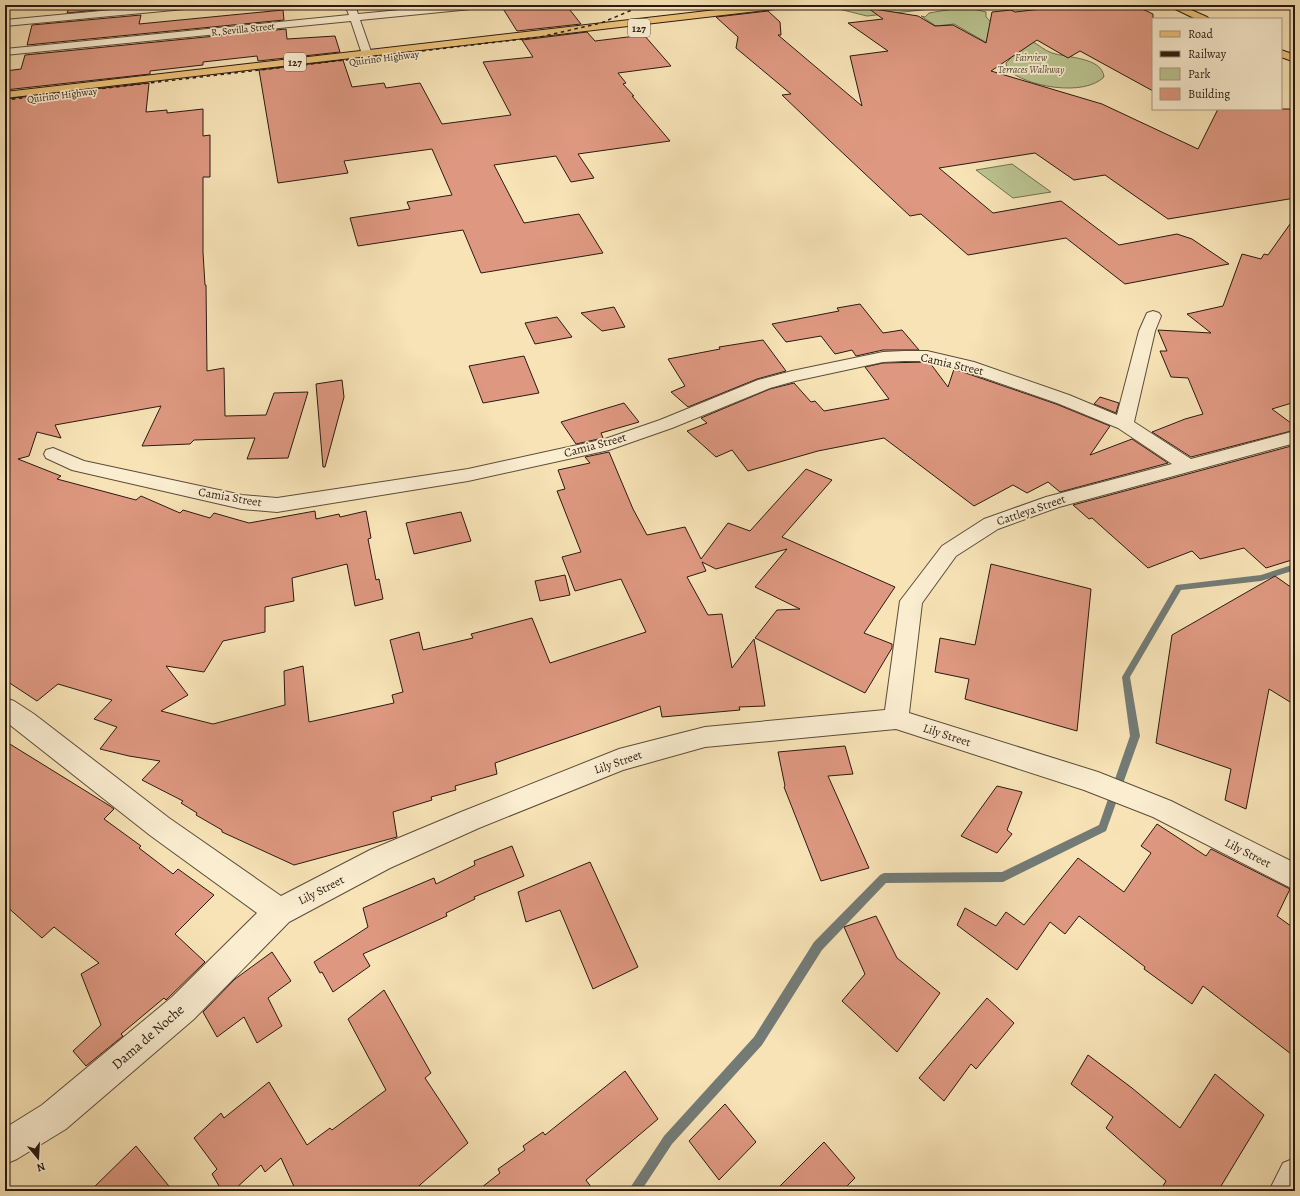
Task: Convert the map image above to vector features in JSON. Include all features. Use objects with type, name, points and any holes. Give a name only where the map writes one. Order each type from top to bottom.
[{"type":"main road","name":"Quirino Highway","points":[[5,95],[711,20],[738,15],[759,6],[784,5]]},
{"type":"main road","points":[[1172,5],[1202,18]]},
{"type":"main road","points":[[1282,53],[1295,59]]},
{"type":"main road","name":"Quirino Highway","points":[[5,102],[368,57]]},
{"type":"street","points":[[5,23],[195,5]]},
{"type":"street","points":[[350,5],[368,57]]},
{"type":"street","name":"R. Sevilla Street","points":[[5,52],[354,18],[443,7],[481,5]]},
{"type":"street","points":[[1124,424],[1147,331],[1153,316]]},
{"type":"street","name":"Camia Street","points":[[53,454],[79,466],[242,502],[277,505],[468,475],[610,444],[666,424],[764,384],[792,376],[883,357],[927,356],[968,366],[1063,399],[1124,424],[1187,465]]},
{"type":"street","name":"Cattleya Street","points":[[896,719],[911,601],[949,551],[991,524],[1053,502],[1295,437]]},
{"type":"street","points":[[5,708],[25,721],[160,827],[279,912]]},
{"type":"street","name":"Lily Street","points":[[279,912],[380,859],[470,820],[619,760],[705,737],[896,719],[1089,780],[1162,809],[1295,877]]},
{"type":"street","name":"Dama de Noche","points":[[5,1147],[54,1117],[183,1008],[279,912]]},
{"type":"street","points":[[1286,1191],[1295,1175]]},
{"type":"green space","points":[[862,5],[967,5],[867,16],[835,8]]},
{"type":"green space","name":"Fairview Terraces Walkway","points":[[965,7],[986,12],[986,17],[996,26],[1034,42],[1049,52],[1091,62],[1102,70],[1104,77],[1095,83],[1083,87],[1070,88],[1041,85],[1027,81],[1007,69],[1006,63],[1012,57],[954,24],[936,26],[921,16],[925,17],[929,13]]},
{"type":"green space","points":[[1012,164],[1051,192],[1013,198],[976,170]]},
{"type":"building","points":[[70,5],[98,5],[97,7],[99,7],[98,10],[67,13]]},
{"type":"building","points":[[526,5],[566,5],[581,24],[517,31],[502,7]]},
{"type":"building","points":[[701,5],[746,5],[707,10]]},
{"type":"building","points":[[1076,5],[1134,5],[1153,14],[1152,90],[1080,51],[1068,58],[1037,40],[991,71],[1102,104],[1198,149],[1218,110],[1295,109],[1295,198],[1168,219],[1105,175],[1074,180],[1035,153],[939,168],[993,213],[1061,201],[1119,245],[1177,234],[1192,239],[1229,264],[1125,284],[1066,238],[968,255],[921,214],[910,216],[830,141],[782,95],[791,94],[736,48],[738,37],[716,17],[768,11],[780,22],[781,35],[778,35],[862,106],[850,56],[888,51],[848,23],[883,19],[868,8],[918,16],[935,26],[953,25],[986,43],[992,12],[1011,10],[1015,12]]},
{"type":"building","points":[[283,10],[284,20],[27,45],[32,25],[141,15],[139,24]]},
{"type":"building","points":[[286,29],[287,39],[335,36],[340,52],[258,61],[257,56],[203,62],[203,65],[150,71],[150,74],[5,90],[5,71],[21,69],[25,55]]},
{"type":"building","points":[[587,32],[595,41],[644,35],[671,66],[618,73],[626,83],[623,84],[634,96],[632,96],[670,141],[578,154],[594,178],[571,182],[556,156],[494,165],[524,223],[579,214],[603,253],[481,273],[463,230],[358,246],[350,218],[410,209],[407,202],[452,195],[432,149],[344,161],[348,173],[278,183],[259,70],[343,60],[352,87],[384,83],[386,88],[420,83],[442,124],[511,115],[483,62],[533,57],[522,40]]},
{"type":"building","points":[[149,83],[146,112],[167,110],[167,113],[203,109],[203,136],[210,135],[210,177],[203,177],[203,252],[206,285],[207,371],[224,368],[225,416],[266,415],[274,393],[308,392],[288,458],[247,459],[255,438],[194,440],[190,444],[142,446],[161,406],[55,425],[61,438],[37,432],[29,456],[18,459],[61,476],[57,479],[136,500],[141,496],[180,513],[183,510],[210,518],[214,513],[249,523],[315,511],[316,519],[339,514],[340,517],[366,511],[371,538],[368,539],[376,580],[379,579],[383,599],[355,606],[347,564],[292,578],[294,601],[265,607],[265,632],[223,641],[204,672],[166,666],[188,695],[161,711],[213,724],[285,705],[284,671],[303,666],[309,722],[394,703],[392,695],[403,692],[390,640],[419,632],[423,650],[473,638],[471,634],[532,618],[550,663],[646,632],[621,579],[575,591],[562,557],[581,552],[557,491],[565,489],[558,470],[590,463],[585,457],[609,452],[633,509],[647,535],[685,527],[701,559],[728,523],[750,531],[806,469],[832,480],[782,537],[895,587],[864,633],[892,644],[892,648],[865,693],[755,638],[777,610],[800,609],[755,587],[787,549],[716,569],[702,562],[706,571],[687,577],[708,615],[722,614],[732,668],[754,639],[765,706],[739,707],[740,710],[662,717],[660,706],[495,763],[497,774],[455,786],[456,790],[431,797],[432,800],[393,812],[397,837],[294,865],[222,832],[222,830],[196,815],[197,813],[181,803],[183,801],[142,780],[160,761],[100,749],[117,727],[94,719],[112,700],[58,684],[37,701],[5,680],[5,99]]},
{"type":"building","points":[[1295,217],[1295,402],[1272,409],[1295,426],[1295,430],[1191,457],[1152,432],[1185,419],[1203,414],[1188,378],[1171,377],[1160,351],[1167,351],[1158,330],[1211,333],[1187,314],[1223,306],[1242,254],[1261,259],[1264,254],[1268,255]]},
{"type":"building","points":[[860,304],[883,333],[902,330],[919,350],[883,350],[856,356],[852,350],[835,354],[821,336],[786,342],[772,324],[839,311],[837,308]]},
{"type":"building","points":[[614,307],[625,327],[602,331],[581,313]]},
{"type":"building","points":[[557,317],[572,337],[535,344],[525,323]]},
{"type":"building","points":[[763,340],[786,371],[757,379],[688,407],[671,392],[685,386],[668,359],[720,349],[719,347]]},
{"type":"building","points":[[524,356],[539,393],[483,403],[469,366]]},
{"type":"building","points":[[883,363],[930,363],[948,387],[954,369],[1056,404],[1110,426],[1090,455],[1132,439],[1168,463],[1060,492],[1048,482],[1027,493],[1013,485],[974,506],[884,438],[818,451],[748,471],[732,450],[716,457],[687,431],[707,423],[701,418],[770,389],[794,383],[811,402],[815,401],[824,411],[889,399],[865,367]]},
{"type":"building","points":[[342,380],[344,397],[325,467],[323,467],[316,384]]},
{"type":"building","points":[[1100,397],[1119,403],[1116,413],[1094,404]]},
{"type":"building","points":[[624,403],[639,422],[601,433],[603,438],[576,444],[561,422]]},
{"type":"building","points":[[1295,445],[1295,559],[1266,568],[1244,548],[1200,559],[1192,551],[1148,568],[1092,518],[1089,519],[1073,505]]},
{"type":"building","points":[[461,512],[471,541],[414,554],[406,523]]},
{"type":"building","points":[[991,564],[1091,589],[1077,731],[965,699],[969,679],[935,672],[940,638],[975,645]]},
{"type":"building","points":[[565,575],[570,595],[540,601],[535,581]]},
{"type":"building","points":[[1275,576],[1295,590],[1295,705],[1269,689],[1246,809],[1225,800],[1231,769],[1156,743],[1172,635]]},
{"type":"building","points":[[5,741],[110,806],[114,809],[104,819],[141,846],[139,848],[173,874],[178,869],[214,895],[175,934],[205,962],[166,1000],[164,998],[121,1034],[123,1036],[86,1066],[73,1051],[101,1025],[81,974],[99,963],[54,927],[42,938],[5,905]]},
{"type":"building","points":[[845,746],[853,774],[828,776],[869,868],[821,881],[784,787],[778,752]]},
{"type":"building","points":[[997,786],[1022,792],[1007,830],[1012,834],[997,853],[961,836]]},
{"type":"building","points":[[1157,824],[1206,856],[1211,849],[1290,889],[1277,916],[1295,929],[1295,1057],[1203,986],[1192,1004],[1144,969],[1145,967],[1079,916],[1065,934],[1050,922],[1017,970],[957,925],[965,908],[996,926],[1006,912],[1024,925],[1078,858],[1124,892],[1151,853],[1141,846]]},
{"type":"building","points":[[512,846],[524,876],[474,897],[475,899],[446,913],[447,916],[363,954],[370,966],[333,992],[322,972],[320,973],[314,962],[368,927],[363,908],[434,878],[436,884],[475,865],[474,861]]},
{"type":"building","points":[[590,862],[638,967],[593,989],[560,910],[526,922],[518,892]]},
{"type":"building","points":[[876,916],[897,958],[940,993],[897,1052],[842,1001],[865,974],[844,927]]},
{"type":"building","points":[[272,952],[291,981],[268,998],[282,1026],[257,1043],[244,1017],[217,1037],[203,1012],[235,979]]},
{"type":"building","points":[[384,990],[431,1073],[425,1078],[468,1143],[413,1191],[296,1191],[281,1158],[265,1172],[261,1165],[233,1191],[222,1191],[212,1174],[217,1169],[194,1138],[221,1113],[224,1118],[269,1082],[307,1145],[330,1128],[332,1130],[386,1090],[348,1019]]},
{"type":"building","points":[[987,998],[1014,1023],[976,1069],[971,1064],[944,1101],[919,1078]]},
{"type":"building","points":[[1088,1055],[1132,1088],[1180,1128],[1215,1074],[1264,1115],[1218,1191],[1160,1191],[1166,1181],[1106,1128],[1113,1117],[1071,1084]]},
{"type":"building","points":[[625,1071],[658,1119],[586,1180],[594,1191],[477,1191],[500,1173],[498,1169],[525,1150],[523,1146],[543,1132],[545,1135]]},
{"type":"building","points":[[725,1104],[756,1142],[719,1180],[689,1141]]},
{"type":"building","points":[[824,1142],[855,1178],[842,1191],[775,1191]]},
{"type":"building","points":[[136,1146],[173,1191],[90,1191]]},
{"type":"waterway","points":[[634,1191],[668,1140],[758,1041],[818,946],[884,878],[1003,877],[1103,828],[1135,736],[1126,677],[1179,587],[1261,578],[1295,567]]},
{"type":"railway","points":[[5,100],[540,37],[601,23],[644,5]]}]
